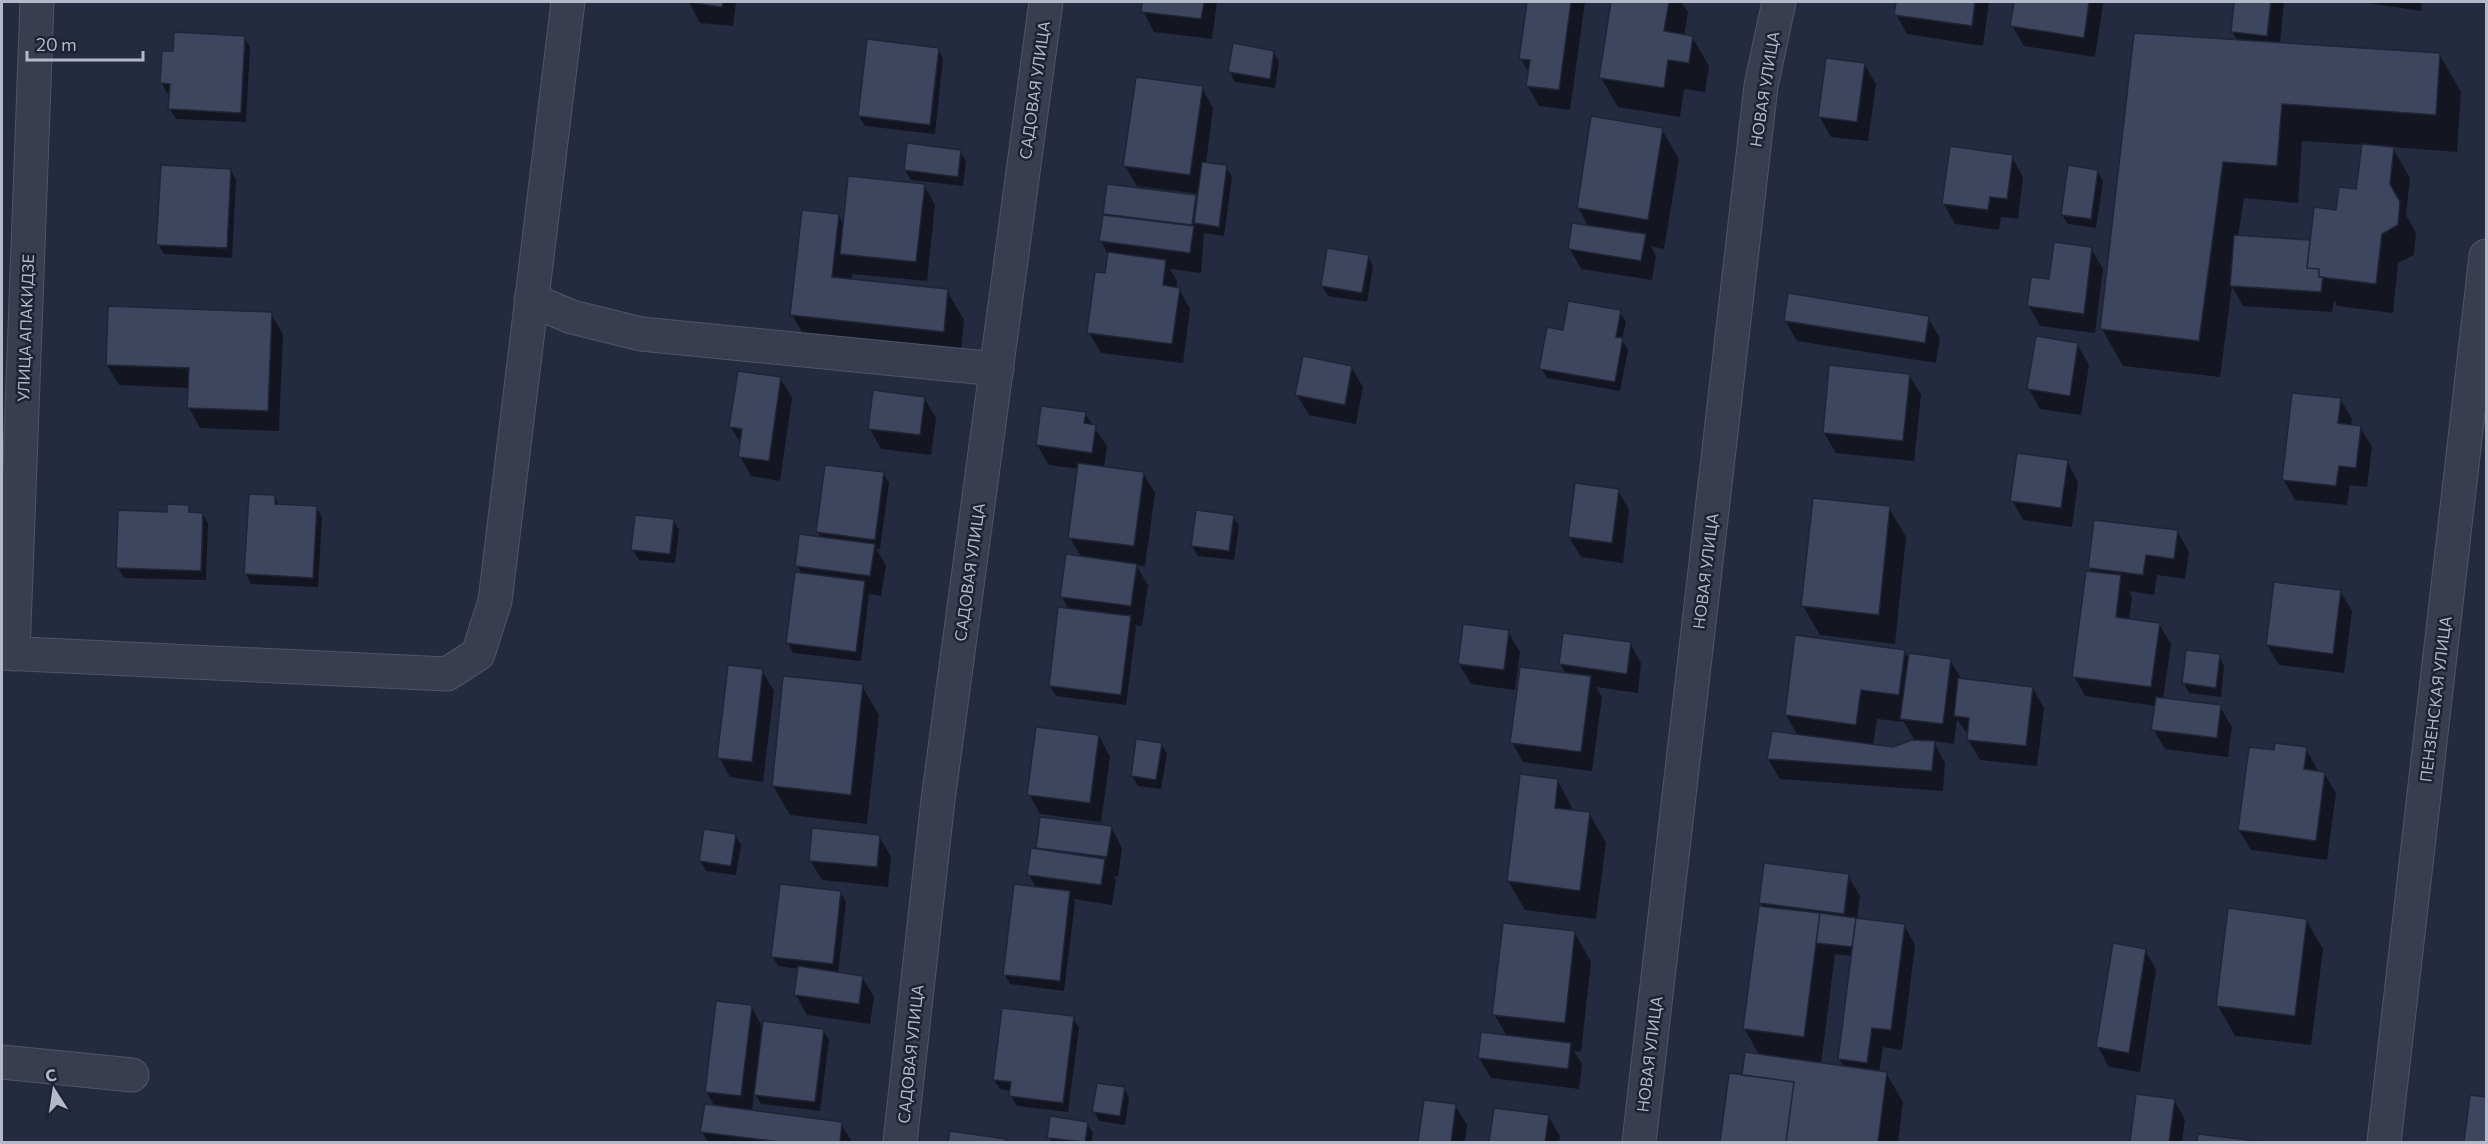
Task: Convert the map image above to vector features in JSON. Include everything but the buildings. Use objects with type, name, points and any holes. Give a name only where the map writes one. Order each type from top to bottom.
[{"type":"street","name":"УЛИЦА АПАКИДЗЕ","points":[[7,653],[37,2]]},
{"type":"street","points":[[7,653],[447,674],[478,654],[495,601],[568,2]]},
{"type":"street","name":"САДОВАЯ УЛИЦА","points":[[900,1143],[938,800],[1046,2]]},
{"type":"street","name":"НОВАЯ УЛИЦА","points":[[1639,1143],[1761,86],[1779,2]]},
{"type":"street","name":"ПЕНЗЕНСКАЯ УЛИЦА","points":[[2384,1143],[2487,256]]},
{"type":"street","points":[[531,300],[572,317],[641,334],[997,369]]},
{"type":"street","points":[[2,1062],[132,1075]]}]
